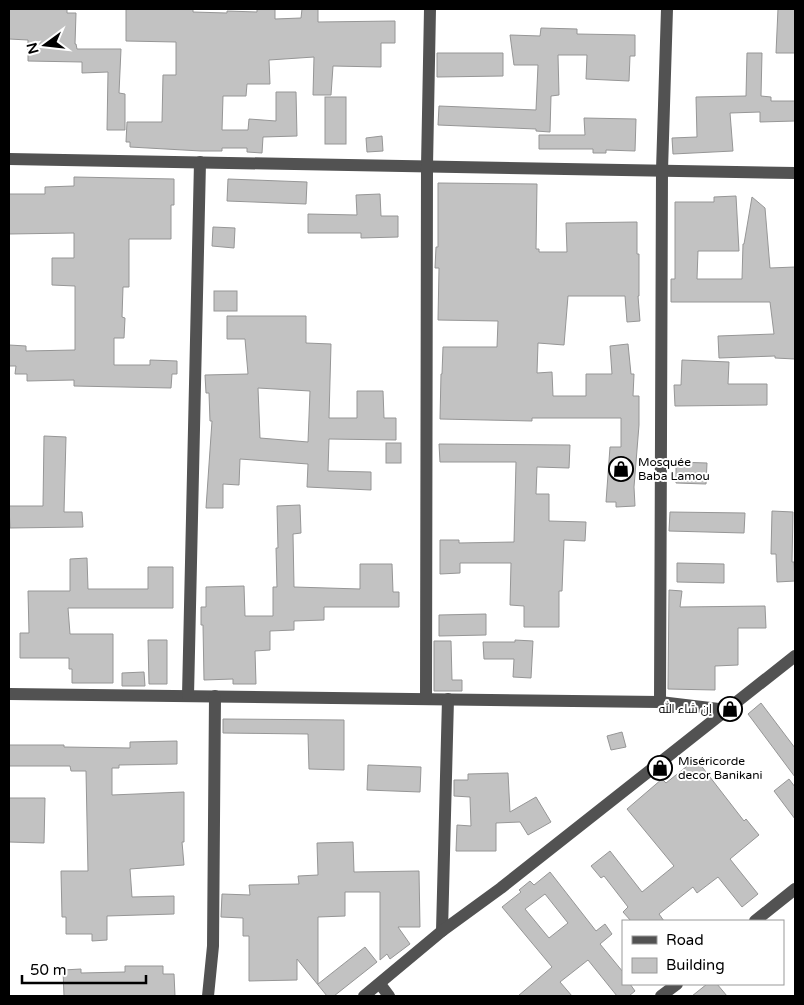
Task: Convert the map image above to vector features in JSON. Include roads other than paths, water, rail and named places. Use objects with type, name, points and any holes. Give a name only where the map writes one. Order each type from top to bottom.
[{"type":"street","points":[[426,698],[426,166],[430,9]]},
{"type":"street","points":[[660,702],[662,170],[667,9]]},
{"type":"street","points":[[9,159],[795,173]]},
{"type":"street","points":[[188,696],[200,162]]},
{"type":"street","points":[[364,996],[442,931],[501,888],[795,656]]},
{"type":"street","points":[[9,694],[660,702],[727,710]]},
{"type":"street","points":[[208,996],[213,946],[215,696]]},
{"type":"street","points":[[442,931],[448,699]]},
{"type":"street","points":[[756,920],[795,890]]},
{"type":"street","points":[[380,984],[389,996]]},
{"type":"street","points":[[662,996],[676,985]]},
{"type":"place","name":"Mosquée Baba Lamou","points":[[621,469]]},
{"type":"place","name":"إن شاء الله","points":[[730,709]]},
{"type":"place","name":"Miséricorde decor Banikani","points":[[660,768]]}]
